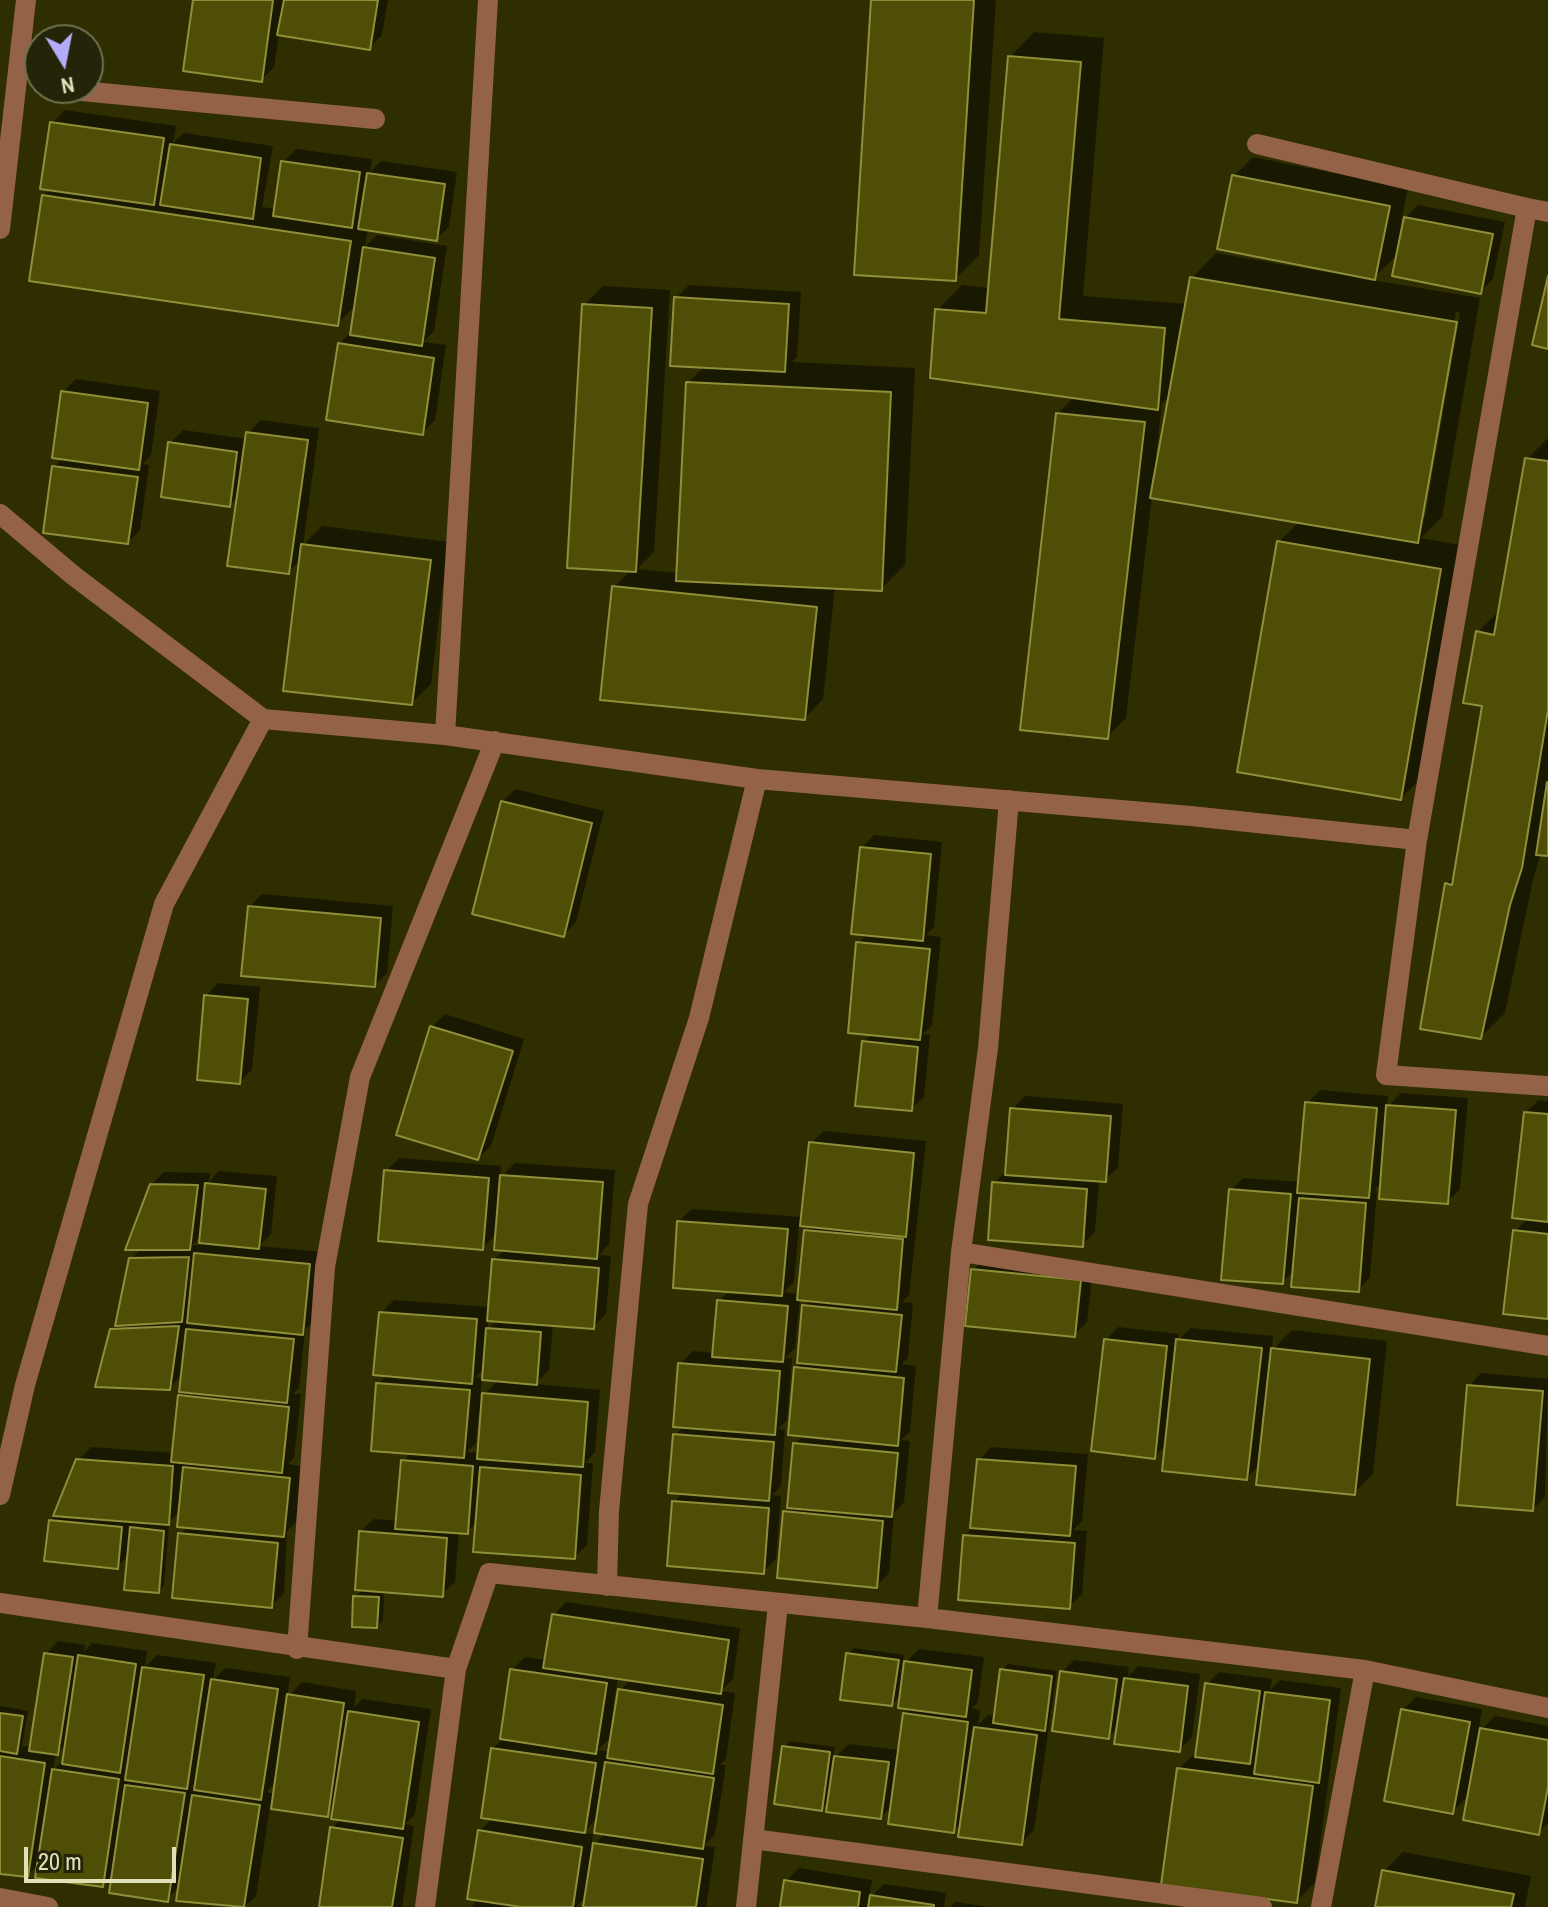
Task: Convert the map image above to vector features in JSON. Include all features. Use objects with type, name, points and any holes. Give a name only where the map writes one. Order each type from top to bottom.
[{"type":"street","points":[[0,229],[26,0]]},
{"type":"street","points":[[445,735],[488,0]]},
{"type":"street","points":[[16,85],[24,86]]},
{"type":"street","points":[[104,93],[375,119]]},
{"type":"street","points":[[1257,144],[1548,212]]},
{"type":"street","points":[[1527,208],[1417,840],[1386,1075],[1548,1086]]},
{"type":"street","points":[[0,514],[74,576],[263,719],[495,741],[757,779],[1417,840]]},
{"type":"street","points":[[0,1495],[25,1385],[164,904],[263,719]]},
{"type":"street","points":[[297,1649],[325,1267],[360,1077],[495,741]]},
{"type":"street","points":[[607,1586],[609,1511],[638,1204],[699,1018],[757,779]]},
{"type":"street","points":[[927,1618],[961,1252],[988,1048],[1009,800]]},
{"type":"street","points":[[961,1252],[1548,1346]]},
{"type":"street","points":[[425,1907],[456,1669],[489,1573],[927,1618],[1365,1670],[1548,1708]]},
{"type":"street","points":[[0,1603],[297,1649],[456,1669]]},
{"type":"street","points":[[746,1907],[778,1604]]},
{"type":"street","points":[[1321,1907],[1365,1670]]},
{"type":"street","points":[[753,1839],[1262,1907]]},
{"type":"street","points":[[0,1898],[48,1907]]},
{"type":"building","points":[[193,0],[273,0],[262,82],[183,71]]},
{"type":"building","points":[[284,0],[378,0],[370,50],[277,35]]},
{"type":"building","points":[[871,0],[974,0],[956,281],[854,275]]},
{"type":"building","points":[[1008,56],[1081,62],[1059,319],[1165,328],[1158,410],[930,378],[935,309],[986,313]]},
{"type":"building","points":[[50,122],[164,138],[154,205],[40,189]]},
{"type":"building","points":[[170,144],[261,158],[253,219],[160,205]]},
{"type":"building","points":[[281,161],[360,172],[352,228],[273,216]]},
{"type":"building","points":[[367,173],[445,184],[437,241],[358,229]]},
{"type":"building","points":[[1232,175],[1390,206],[1375,280],[1217,249]]},
{"type":"building","points":[[42,195],[351,241],[338,326],[29,281]]},
{"type":"building","points":[[1404,217],[1493,234],[1481,294],[1392,276]]},
{"type":"building","points":[[363,247],[435,258],[422,346],[350,335]]},
{"type":"building","points":[[1548,276],[1548,349],[1532,345]]},
{"type":"building","points":[[1190,277],[1457,322],[1418,543],[1150,498]]},
{"type":"building","points":[[674,297],[789,304],[785,372],[670,366]]},
{"type":"building","points":[[582,304],[652,308],[636,572],[567,568]]},
{"type":"building","points":[[338,343],[434,358],[423,435],[326,420]]},
{"type":"building","points":[[686,382],[891,392],[882,591],[676,581]]},
{"type":"building","points":[[61,391],[148,403],[139,470],[52,458]]},
{"type":"building","points":[[1056,413],[1145,422],[1108,739],[1020,730]]},
{"type":"building","points":[[246,432],[308,440],[289,574],[227,566]]},
{"type":"building","points":[[168,442],[237,452],[230,507],[161,497]]},
{"type":"building","points":[[1525,458],[1548,461],[1548,710],[1522,868],[1510,905],[1481,1039],[1420,1029],[1445,883],[1452,885],[1482,706],[1463,703],[1476,631],[1494,635]]},
{"type":"building","points":[[52,466],[138,477],[128,544],[43,533]]},
{"type":"building","points":[[1277,541],[1441,569],[1401,800],[1237,772]]},
{"type":"building","points":[[301,544],[431,560],[412,705],[283,691]]},
{"type":"building","points":[[612,586],[817,607],[805,720],[600,700]]},
{"type":"building","points":[[1548,783],[1548,856],[1536,855]]},
{"type":"building","points":[[501,801],[592,823],[564,937],[472,914]]},
{"type":"building","points":[[860,847],[931,854],[923,941],[851,934]]},
{"type":"building","points":[[248,906],[381,918],[375,987],[241,976]]},
{"type":"building","points":[[856,942],[930,949],[920,1040],[848,1033]]},
{"type":"building","points":[[204,995],[248,999],[240,1084],[197,1080]]},
{"type":"building","points":[[430,1026],[513,1051],[478,1160],[396,1135]]},
{"type":"building","points":[[862,1041],[918,1047],[912,1111],[855,1106]]},
{"type":"building","points":[[1305,1102],[1377,1108],[1369,1198],[1297,1193]]},
{"type":"building","points":[[1386,1105],[1456,1110],[1448,1204],[1379,1199]]},
{"type":"building","points":[[1010,1108],[1111,1116],[1106,1182],[1005,1175]]},
{"type":"building","points":[[1524,1112],[1548,1114],[1548,1222],[1512,1218]]},
{"type":"building","points":[[809,1142],[914,1153],[906,1237],[800,1226]]},
{"type":"building","points":[[384,1170],[489,1178],[483,1250],[378,1241]]},
{"type":"building","points":[[500,1175],[603,1182],[597,1259],[494,1250]]},
{"type":"building","points":[[992,1182],[1087,1189],[1083,1247],[988,1240]]},
{"type":"building","points":[[205,1183],[266,1189],[259,1249],[199,1243]]},
{"type":"building","points":[[150,1184],[198,1185],[190,1250],[125,1250]]},
{"type":"building","points":[[1229,1189],[1291,1194],[1283,1284],[1221,1280]]},
{"type":"building","points":[[1299,1198],[1366,1203],[1359,1292],[1291,1287]]},
{"type":"building","points":[[677,1221],[788,1229],[782,1296],[673,1288]]},
{"type":"building","points":[[804,1230],[903,1239],[897,1310],[797,1300]]},
{"type":"building","points":[[1513,1230],[1548,1234],[1548,1319],[1503,1314]]},
{"type":"building","points":[[194,1253],[310,1264],[303,1335],[187,1323]]},
{"type":"building","points":[[189,1257],[182,1322],[115,1326],[129,1258]]},
{"type":"building","points":[[492,1259],[599,1268],[594,1329],[487,1321]]},
{"type":"building","points":[[971,1269],[1081,1280],[1075,1337],[965,1326]]},
{"type":"building","points":[[717,1300],[788,1306],[783,1362],[712,1357]]},
{"type":"building","points":[[802,1305],[902,1315],[896,1372],[797,1363]]},
{"type":"building","points":[[379,1312],[477,1319],[472,1384],[373,1375]]},
{"type":"building","points":[[179,1326],[170,1390],[95,1387],[110,1329]]},
{"type":"building","points":[[486,1328],[541,1332],[537,1385],[482,1380]]},
{"type":"building","points":[[186,1329],[294,1339],[287,1403],[179,1392]]},
{"type":"building","points":[[1104,1339],[1167,1346],[1155,1459],[1091,1451]]},
{"type":"building","points":[[1176,1339],[1262,1348],[1247,1480],[1162,1471]]},
{"type":"building","points":[[1271,1348],[1370,1359],[1355,1495],[1256,1485]]},
{"type":"building","points":[[678,1363],[780,1371],[775,1435],[673,1427]]},
{"type":"building","points":[[794,1367],[904,1378],[898,1446],[788,1435]]},
{"type":"building","points":[[376,1383],[470,1390],[464,1458],[371,1451]]},
{"type":"building","points":[[1467,1385],[1543,1391],[1533,1511],[1457,1505]]},
{"type":"building","points":[[482,1393],[588,1402],[583,1467],[477,1459]]},
{"type":"building","points":[[178,1395],[289,1407],[282,1473],[171,1462]]},
{"type":"building","points":[[673,1434],[774,1442],[769,1501],[668,1493]]},
{"type":"building","points":[[793,1443],[898,1453],[892,1517],[787,1508]]},
{"type":"building","points":[[76,1459],[173,1466],[169,1525],[53,1516]]},
{"type":"building","points":[[977,1459],[1076,1466],[1070,1536],[970,1528]]},
{"type":"building","points":[[401,1460],[473,1466],[468,1534],[395,1529]]},
{"type":"building","points":[[183,1467],[290,1478],[284,1537],[177,1527]]},
{"type":"building","points":[[480,1467],[581,1475],[575,1559],[473,1552]]},
{"type":"building","points":[[672,1501],[769,1508],[764,1574],[667,1566]]},
{"type":"building","points":[[783,1511],[883,1521],[877,1588],[777,1578]]},
{"type":"building","points":[[49,1520],[122,1527],[118,1569],[44,1561]]},
{"type":"building","points":[[130,1527],[164,1531],[159,1593],[124,1590]]},
{"type":"building","points":[[359,1531],[447,1538],[443,1597],[355,1590]]},
{"type":"building","points":[[178,1533],[278,1543],[272,1608],[172,1598]]},
{"type":"building","points":[[963,1535],[1075,1543],[1070,1609],[958,1600]]},
{"type":"building","points":[[353,1596],[379,1597],[377,1628],[352,1627]]},
{"type":"building","points":[[552,1614],[729,1640],[721,1694],[543,1668]]},
{"type":"building","points":[[44,1653],[73,1657],[58,1755],[29,1751]]},
{"type":"building","points":[[846,1653],[899,1660],[892,1706],[840,1700]]},
{"type":"building","points":[[78,1655],[136,1664],[120,1773],[62,1764]]},
{"type":"building","points":[[904,1661],[972,1670],[966,1717],[898,1708]]},
{"type":"building","points":[[142,1667],[204,1675],[187,1789],[125,1780]]},
{"type":"building","points":[[510,1669],[607,1683],[596,1754],[500,1739]]},
{"type":"building","points":[[1000,1669],[1052,1676],[1045,1731],[993,1723]]},
{"type":"building","points":[[1060,1671],[1117,1679],[1109,1739],[1052,1731]]},
{"type":"building","points":[[1124,1678],[1188,1686],[1180,1752],[1114,1744]]},
{"type":"building","points":[[211,1679],[278,1689],[261,1800],[194,1790]]},
{"type":"building","points":[[1205,1683],[1260,1691],[1250,1764],[1195,1757]]},
{"type":"building","points":[[618,1689],[723,1705],[713,1774],[607,1758]]},
{"type":"building","points":[[1265,1692],[1330,1700],[1319,1783],[1254,1774]]},
{"type":"building","points":[[287,1694],[344,1703],[328,1817],[271,1809]]},
{"type":"building","points":[[1401,1709],[1470,1722],[1453,1814],[1384,1801]]},
{"type":"building","points":[[348,1711],[419,1722],[403,1829],[331,1819]]},
{"type":"building","points":[[0,1713],[23,1716],[17,1754],[0,1751]]},
{"type":"building","points":[[903,1713],[968,1722],[954,1833],[888,1824]]},
{"type":"building","points":[[974,1727],[1037,1735],[1022,1845],[958,1837]]},
{"type":"building","points":[[1480,1728],[1548,1740],[1548,1787],[1539,1835],[1463,1820]]},
{"type":"building","points":[[782,1746],[830,1752],[822,1811],[774,1804]]},
{"type":"building","points":[[491,1748],[596,1763],[585,1833],[481,1818]]},
{"type":"building","points":[[0,1756],[45,1763],[28,1877],[0,1874]]},
{"type":"building","points":[[834,1756],[889,1762],[881,1819],[826,1812]]},
{"type":"building","points":[[605,1762],[714,1778],[703,1849],[594,1833]]},
{"type":"building","points":[[1177,1768],[1313,1786],[1297,1903],[1161,1885]]},
{"type":"building","points":[[52,1769],[119,1779],[103,1887],[35,1878]]},
{"type":"building","points":[[125,1785],[185,1793],[168,1902],[109,1893]]},
{"type":"building","points":[[192,1795],[260,1805],[244,1907],[176,1901]]},
{"type":"building","points":[[330,1827],[403,1838],[392,1907],[319,1907]]},
{"type":"building","points":[[478,1830],[582,1847],[573,1907],[521,1907],[467,1899]]},
{"type":"building","points":[[593,1843],[703,1859],[696,1907],[583,1907]]},
{"type":"building","points":[[1382,1870],[1514,1894],[1511,1907],[1375,1907]]},
{"type":"building","points":[[784,1880],[860,1892],[858,1907],[780,1907]]},
{"type":"building","points":[[870,1895],[934,1905],[934,1907],[868,1907]]}]
